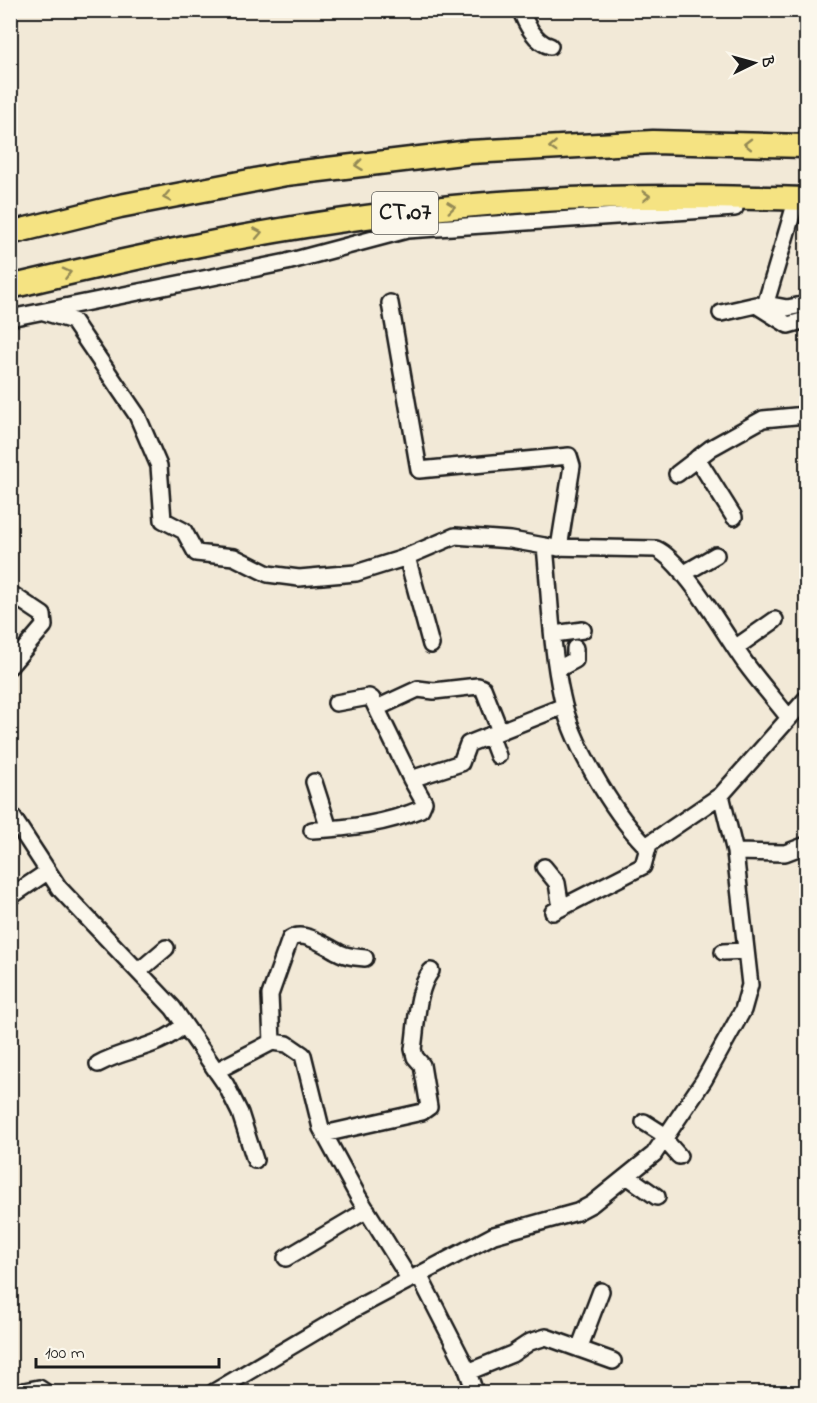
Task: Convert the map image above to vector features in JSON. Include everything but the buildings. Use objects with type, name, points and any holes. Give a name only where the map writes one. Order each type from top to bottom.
[{"type":"highway","name":"CT.07","points":[[10,233],[120,206],[286,174],[470,152],[653,142],[807,146]]},
{"type":"highway","name":"CT.07","points":[[10,287],[134,257],[295,226],[475,205],[656,195],[802,205]]},
{"type":"street","points":[[523,11],[533,32],[544,45],[550,46]]},
{"type":"street","points":[[10,318],[287,262],[407,230],[607,218],[687,209],[802,205],[765,306]]},
{"type":"street","points":[[390,303],[419,470],[569,456],[572,466],[552,547],[554,634],[564,706],[573,732],[618,814],[644,844],[649,844]]},
{"type":"street","points":[[721,313],[756,305],[792,309],[801,305]]},
{"type":"street","points":[[765,306],[788,326],[807,320]]},
{"type":"street","points":[[44,312],[73,321],[137,415],[159,466],[163,520],[184,531],[196,553],[234,557],[268,574],[299,578],[356,573],[407,557],[455,536],[511,540],[552,547],[656,549],[665,553],[683,574],[735,648],[789,718]]},
{"type":"street","points":[[677,474],[697,458],[763,419],[807,416]]},
{"type":"street","points":[[697,458],[734,517]]},
{"type":"street","points":[[683,574],[716,555]]},
{"type":"street","points":[[407,557],[431,645]]},
{"type":"street","points":[[10,593],[43,615],[44,620],[44,626],[10,666]]},
{"type":"street","points":[[735,648],[776,620]]},
{"type":"street","points":[[554,634],[583,630]]},
{"type":"street","points":[[558,669],[575,660],[575,648]]},
{"type":"street","points":[[378,708],[418,688],[434,692],[478,686],[483,688],[495,733],[498,756]]},
{"type":"street","points":[[312,830],[393,820],[421,809],[424,802],[378,708],[369,697],[336,703]]},
{"type":"street","points":[[544,867],[557,883],[557,910],[643,866],[649,844],[721,795],[807,699]]},
{"type":"street","points":[[411,779],[461,764],[468,744],[564,706]]},
{"type":"street","points":[[314,782],[328,829]]},
{"type":"street","points":[[214,1392],[414,1277],[494,1235],[577,1212],[591,1204],[654,1154],[704,1080],[747,1002],[750,985],[735,852],[721,795]]},
{"type":"street","points":[[10,813],[47,872],[69,901],[173,1008],[216,1071],[240,1113],[255,1160]]},
{"type":"street","points":[[735,852],[784,853],[807,844]]},
{"type":"street","points":[[10,897],[47,872]]},
{"type":"street","points":[[272,1042],[270,995],[290,939],[294,936],[311,939],[349,956],[365,958]]},
{"type":"street","points":[[139,972],[166,948]]},
{"type":"street","points":[[723,952],[746,951]]},
{"type":"street","points":[[324,1134],[422,1112],[429,1107],[422,1065],[415,1057],[413,1049],[424,980],[431,970]]},
{"type":"street","points":[[98,1064],[112,1057],[163,1042],[184,1025]]},
{"type":"street","points":[[216,1071],[272,1042],[287,1044],[303,1055],[324,1134],[367,1210],[414,1277],[468,1372],[475,1392]]},
{"type":"street","points":[[644,1122],[665,1138],[679,1156]]},
{"type":"street","points":[[627,1176],[657,1197]]},
{"type":"street","points":[[286,1258],[367,1210]]},
{"type":"street","points":[[579,1349],[601,1291]]},
{"type":"street","points":[[468,1372],[512,1354],[537,1339],[546,1337],[613,1361]]},
{"type":"street","points":[[19,1392],[34,1388],[45,1392]]}]
